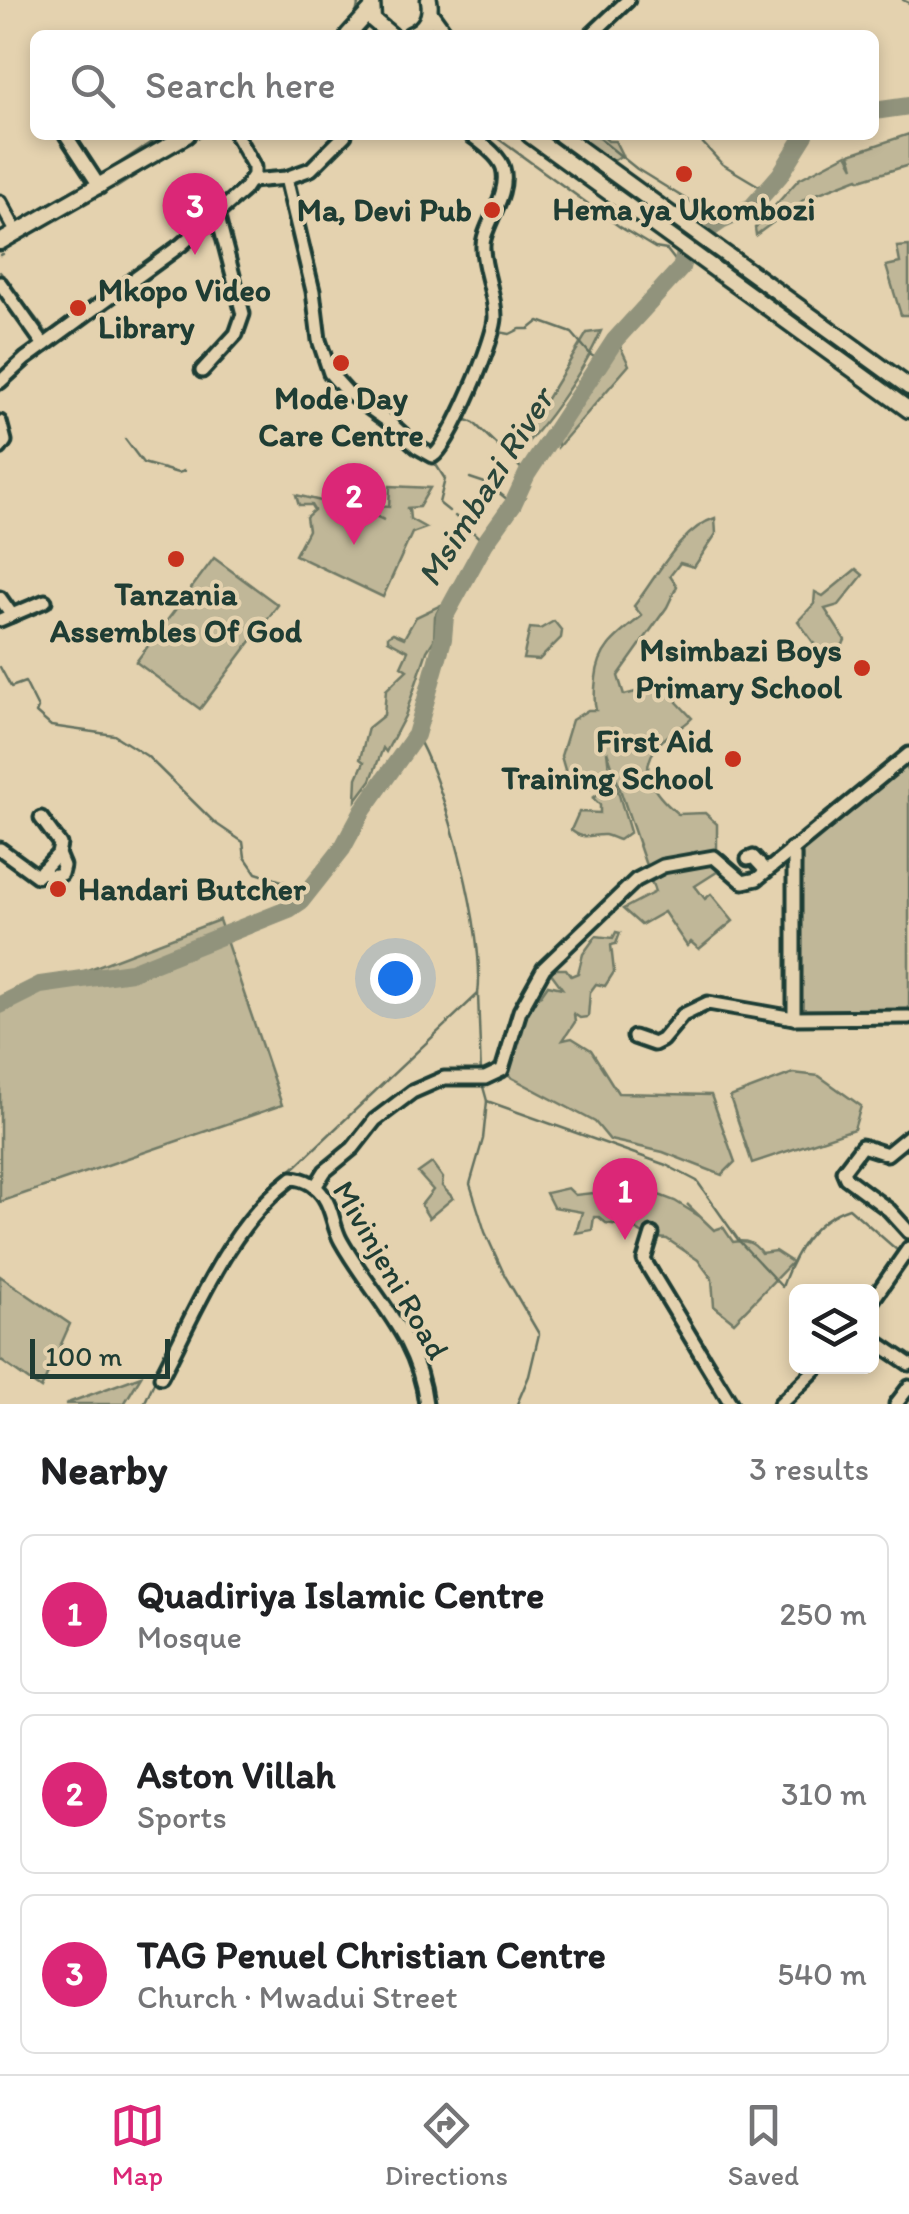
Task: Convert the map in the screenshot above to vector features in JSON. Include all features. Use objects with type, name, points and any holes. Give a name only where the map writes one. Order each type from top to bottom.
[{"type":"main road","points":[[372,5],[373,20],[384,30]]},
{"type":"main road","points":[[352,30],[372,5]]},
{"type":"main road","points":[[417,30],[426,24],[431,5]]},
{"type":"main road","points":[[431,5],[444,30]]},
{"type":"main road","points":[[0,242],[179,140]]},
{"type":"main road","points":[[537,140],[909,410]]},
{"type":"main road","points":[[568,140],[909,387]]},
{"type":"street","points":[[596,30],[628,0]]},
{"type":"street","points":[[69,140],[100,187]]},
{"type":"street","points":[[239,140],[253,163],[252,181]]},
{"type":"street","points":[[0,382],[217,214],[252,181],[286,178],[319,164],[339,140]]},
{"type":"street","points":[[286,178],[313,291],[319,340],[332,376],[430,456],[450,436],[495,324],[489,271],[482,250],[498,210],[504,173],[500,162],[476,140]]},
{"type":"street","points":[[0,202],[17,233]]},
{"type":"street","points":[[202,370],[236,334],[242,314],[217,214]]},
{"type":"street","points":[[0,283],[44,345]]},
{"type":"street","points":[[0,422],[6,441],[0,448]]},
{"type":"street","points":[[0,598],[6,618],[45,601]]},
{"type":"street","points":[[315,1186],[353,1148],[374,1120],[412,1092],[444,1078],[485,1078],[502,1070],[520,1011],[544,968],[636,880],[663,866],[714,857],[743,882],[757,879],[909,754]]},
{"type":"street","points":[[0,849],[37,876],[58,854],[58,840],[40,818]]},
{"type":"street","points":[[791,849],[794,1018]]},
{"type":"street","points":[[754,855],[766,871]]},
{"type":"street","points":[[634,1036],[654,1044],[683,1016],[708,1003],[794,1018],[909,1017]]},
{"type":"street","points":[[909,1136],[888,1154],[862,1146],[843,1171],[846,1178],[889,1210],[909,1232]]},
{"type":"street","name":"Mivinjeni Road","points":[[162,1377],[250,1215],[292,1178],[315,1186],[326,1200],[341,1240],[417,1357],[426,1404]]},
{"type":"street","points":[[652,1234],[644,1260],[731,1404]]},
{"type":"street","points":[[879,1291],[909,1248]]},
{"type":"street","points":[[879,1344],[909,1364]]},
{"type":"street","points":[[780,1404],[812,1374]]},
{"type":"street","points":[[896,1404],[909,1387]]},
{"type":"shaded area","points":[[909,134],[909,165],[858,178],[806,198],[756,235],[755,228],[799,179],[847,154],[854,167],[850,154]]},
{"type":"shaded area","points":[[580,140],[615,141],[622,155],[607,165]]},
{"type":"shaded area","points":[[909,246],[909,315],[901,315],[886,266],[900,263],[897,247]]},
{"type":"shaded area","points":[[601,331],[563,397],[514,457],[510,454],[517,440],[507,434],[545,402],[587,333]]},
{"type":"shaded area","points":[[620,346],[629,365],[558,447],[557,433],[588,368]]},
{"type":"shaded area","points":[[390,486],[430,488],[419,507],[406,508],[410,519],[426,528],[412,533],[383,597],[295,555],[308,530],[306,517],[314,510],[311,505],[299,505],[296,495],[321,501],[326,493],[384,520],[353,504],[389,507]]},
{"type":"shaded area","points":[[715,518],[716,534],[694,567],[680,563],[670,576],[677,586],[667,607],[618,676],[624,695],[657,688],[678,690],[677,702],[692,718],[661,742],[653,752],[648,772],[655,790],[678,814],[705,813],[717,824],[720,870],[695,886],[705,899],[711,894],[733,921],[699,949],[691,942],[687,946],[664,912],[641,925],[623,909],[655,892],[607,751],[609,769],[560,780],[565,770],[561,756],[572,720],[588,710],[596,710],[594,698],[601,658],[618,636],[642,616],[634,606],[680,543]]},
{"type":"shaded area","points":[[214,558],[278,605],[200,709],[136,662]]},
{"type":"shaded area","points":[[856,569],[863,575],[839,605],[825,609],[845,640],[841,649],[820,652],[798,621],[814,604],[815,592],[823,596]]},
{"type":"shaded area","points":[[441,605],[435,616],[434,640],[405,716],[356,800],[368,728],[384,715],[386,690],[407,670],[401,666],[408,651],[388,640],[388,636],[393,633],[404,638],[416,617]]},
{"type":"shaded area","points":[[554,621],[562,631],[561,638],[539,660],[523,659],[530,628],[540,629]]},
{"type":"shaded area","points":[[902,760],[909,772],[909,1019],[794,1017],[803,845]]},
{"type":"shaded area","points":[[614,778],[630,832],[619,840],[605,835],[584,836],[571,830],[579,812],[600,813],[600,805],[593,798],[601,792],[595,788],[577,790],[577,783]]},
{"type":"shaded area","points":[[219,920],[282,1105],[0,1202],[0,1003]]},
{"type":"shaded area","points":[[616,932],[620,933],[616,944],[611,945],[614,972],[605,986],[596,984],[590,992],[588,1017],[574,1014],[575,1022],[563,1040],[572,1038],[591,1050],[618,1093],[711,1095],[735,1162],[722,1175],[663,1152],[610,1140],[595,1122],[505,1074],[514,1058],[523,1004],[541,995],[548,985],[562,988],[548,969],[566,969],[571,976],[578,973],[583,954],[596,936],[613,938]]},
{"type":"shaded area","points":[[793,1073],[819,1076],[861,1106],[854,1129],[752,1163],[730,1097]]},
{"type":"shaded area","points":[[432,1163],[443,1178],[442,1186],[453,1198],[429,1218],[421,1205],[433,1190],[418,1173]]},
{"type":"shaded area","points":[[633,1185],[675,1201],[699,1216],[687,1204],[714,1230],[723,1227],[733,1242],[749,1243],[761,1253],[775,1251],[792,1262],[734,1322],[714,1306],[712,1279],[698,1260],[667,1239],[648,1237],[632,1227],[606,1223],[599,1217],[594,1217],[592,1230],[576,1233],[582,1212],[553,1207],[546,1193],[568,1188],[575,1195],[593,1193],[609,1202],[617,1192]]},
{"type":"shaded area","points":[[0,1276],[70,1324],[41,1389],[0,1360]]},
{"type":"shaded area","points":[[141,1376],[124,1404],[65,1404]]},
{"type":"waterway","points":[[355,19],[359,0]]},
{"type":"waterway","points":[[903,0],[909,3]]},
{"type":"waterway","name":"Msimbazi River","points":[[879,110],[909,106]]},
{"type":"waterway","points":[[100,176],[154,140]]},
{"type":"waterway","points":[[500,140],[620,227],[655,248],[667,250],[681,268]]},
{"type":"waterway","points":[[601,140],[637,169],[721,221]]},
{"type":"waterway","points":[[700,140],[722,164],[764,189]]},
{"type":"waterway","name":"Msimbazi River","points":[[0,1005],[40,985],[131,972],[301,901],[342,849],[363,810],[416,735],[443,639],[445,616],[527,474],[615,340],[681,268],[684,257],[705,232],[752,207],[780,175],[802,140]]},
{"type":"waterway","points":[[160,160],[189,143]]},
{"type":"waterway","points":[[116,188],[155,163]]},
{"type":"waterway","points":[[216,207],[243,181]]},
{"type":"waterway","points":[[17,223],[90,182]]},
{"type":"waterway","points":[[0,233],[10,227]]},
{"type":"waterway","points":[[0,272],[48,334]]},
{"type":"waterway","points":[[499,332],[510,334],[529,329],[539,321],[572,333],[601,361]]},
{"type":"waterway","points":[[462,418],[474,423],[527,474]]},
{"type":"waterway","points":[[125,439],[143,463],[178,473],[184,471]]},
{"type":"waterway","points":[[433,460],[445,479],[439,503],[449,511]]},
{"type":"waterway","points":[[470,478],[488,484],[513,504]]},
{"type":"waterway","points":[[455,516],[485,543]]},
{"type":"waterway","points":[[29,601],[45,593]]},
{"type":"waterway","points":[[0,667],[11,687],[25,682],[38,708],[36,713],[51,726],[114,735],[147,756],[215,823],[243,842],[245,857],[256,873],[285,882],[301,901]]},
{"type":"waterway","points":[[261,1199],[478,994],[476,937],[461,862],[439,789],[416,735]]},
{"type":"waterway","points":[[478,994],[481,1075]]},
{"type":"waterway","points":[[482,1083],[487,1101],[483,1139],[470,1184],[485,1232],[505,1276],[539,1334],[529,1376],[517,1404]]},
{"type":"waterway","points":[[487,1101],[666,1165],[697,1181],[739,1241],[782,1287],[807,1238],[825,1220],[849,1208],[898,1251],[907,1241]]},
{"type":"waterway","points":[[144,1404],[156,1378]]},
{"type":"place","name":"Hema ya Ukombozi","points":[[684,174]]},
{"type":"place","name":"Ma, Devi Pub","points":[[492,210]]},
{"type":"place","name":"TAG Penuel Christian Centre","points":[[195,255]]},
{"type":"place","name":"Mkopo Video Library","points":[[78,308]]},
{"type":"place","name":"Mode Day Care Centre","points":[[341,363]]},
{"type":"place","name":"Aston Villah","points":[[354,545]]},
{"type":"place","name":"Tanzania Assembles Of God","points":[[176,559]]},
{"type":"place","name":"Msimbazi Boys Primary School","points":[[862,668]]},
{"type":"place","name":"First Aid Training School","points":[[733,759]]},
{"type":"place","name":"Handari Butcher","points":[[58,889]]},
{"type":"place","name":"Quadiriya Islamic Centre","points":[[625,1240]]}]
